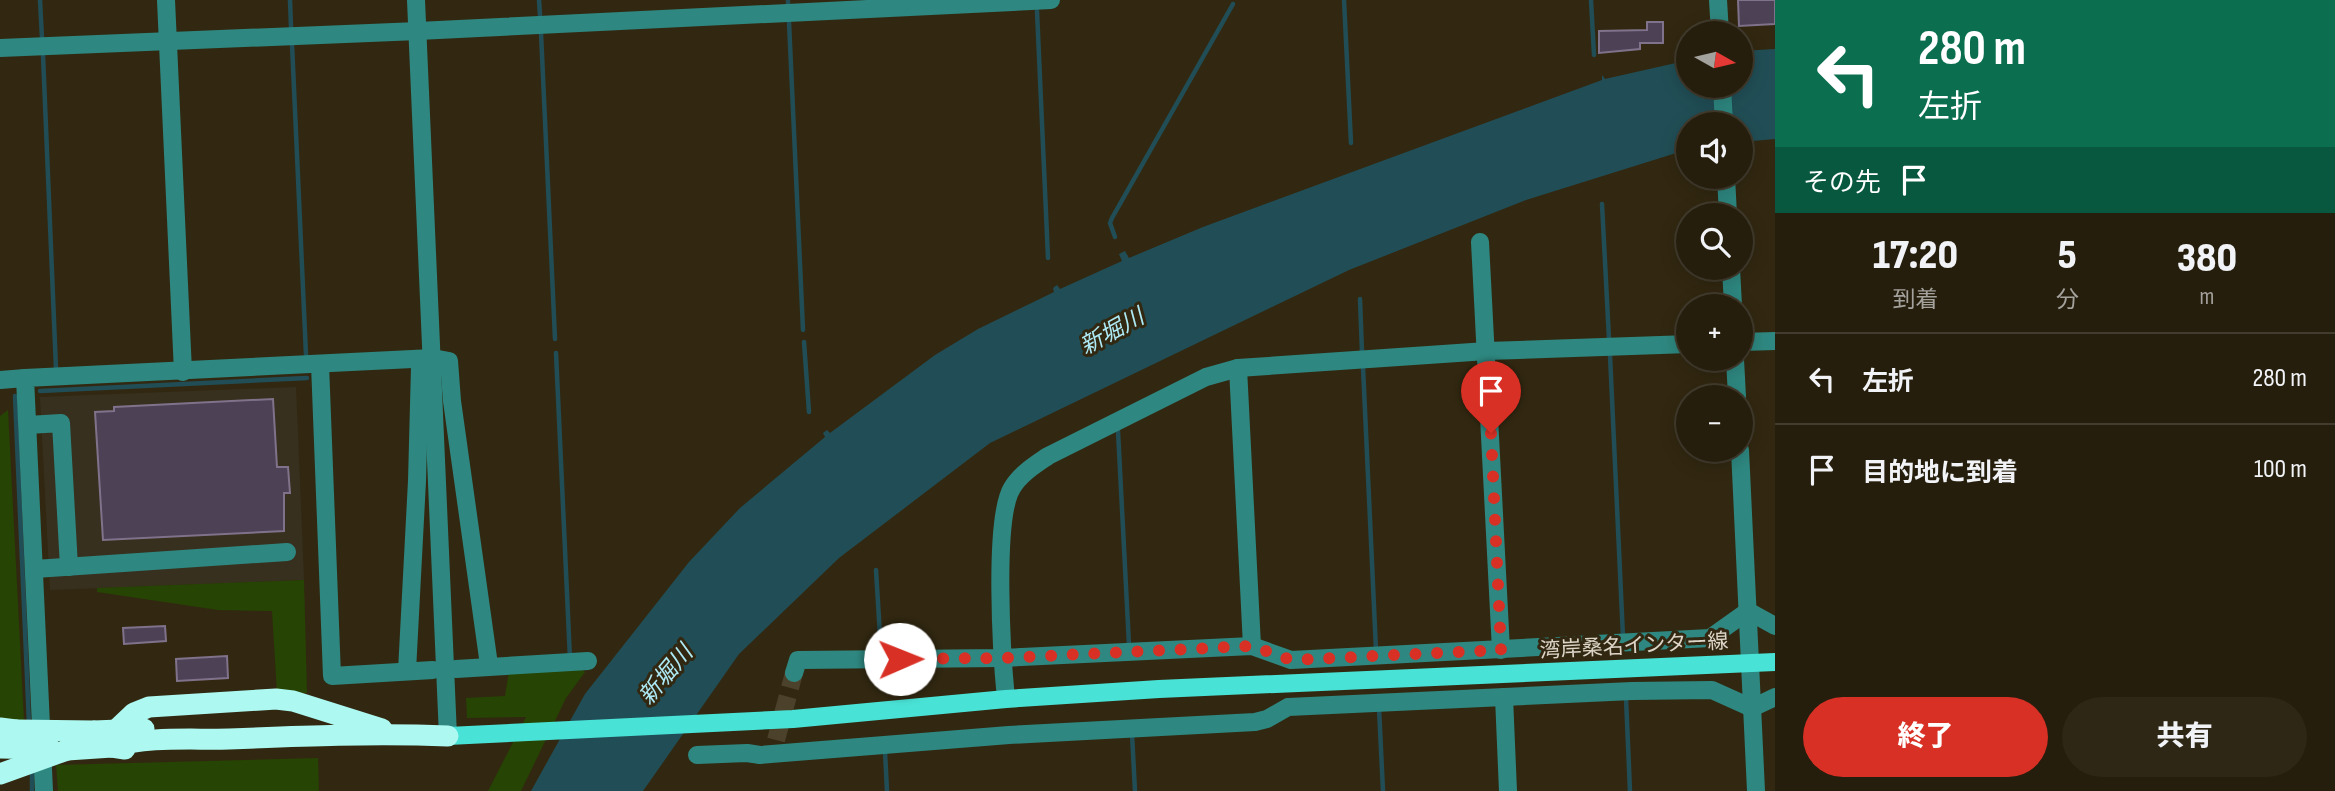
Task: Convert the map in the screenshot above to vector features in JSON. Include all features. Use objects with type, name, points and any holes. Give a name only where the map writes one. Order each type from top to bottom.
[{"type":"highway","points":[[0,774],[67,750],[114,739],[148,719],[276,712],[394,734],[448,736]]},
{"type":"highway","points":[[5,729],[94,731],[155,755],[340,748],[394,734]]},
{"type":"highway","points":[[0,748],[67,750]]},
{"type":"main road","name":"湾岸桑名インター線","points":[[448,736],[793,719],[1006,699],[1290,682],[1775,662]]},
{"type":"street","points":[[166,0],[183,372]]},
{"type":"street","points":[[416,0],[448,736]]},
{"type":"street","points":[[0,48],[1051,0]]},
{"type":"street","points":[[1718,0],[1719,21]]},
{"type":"street","points":[[1480,242],[1501,650]]},
{"type":"street","points":[[1753,342],[1775,341]]},
{"type":"street","points":[[1006,699],[1002,658],[1003,514],[1011,489],[1029,469],[1048,456],[1206,377],[1238,368],[1487,351],[1676,344]]},
{"type":"street","points":[[407,671],[420,368],[433,358]]},
{"type":"street","points":[[0,380],[433,358],[449,361],[452,401],[489,665]]},
{"type":"street","points":[[320,364],[332,676],[433,670]]},
{"type":"street","points":[[1238,368],[1252,646]]},
{"type":"street","points":[[25,378],[44,791]]},
{"type":"street","points":[[28,425],[61,423],[69,567]]},
{"type":"street","points":[[1741,462],[1756,791]]},
{"type":"street","points":[[35,569],[288,552]]},
{"type":"street","points":[[794,673],[798,660],[1002,658],[1252,646],[1291,660],[1710,638],[1748,611]]},
{"type":"street","points":[[1748,611],[1775,626]]},
{"type":"street","points":[[456,668],[588,661]]},
{"type":"street","points":[[697,755],[774,747],[1255,722],[1288,708],[1632,691],[1712,690],[1752,708],[1775,697]]},
{"type":"street","points":[[1504,698],[1508,791]]},
{"type":"shaded area","points":[[296,387],[304,580],[50,590],[40,397]]},
{"type":"green space","points":[[8,410],[24,721],[0,719],[0,416]]},
{"type":"green space","points":[[304,580],[307,693],[277,693],[272,611],[218,610],[97,592],[97,588]]},
{"type":"green space","points":[[580,668],[585,672],[566,698],[521,791],[488,791],[526,717],[467,718],[466,698],[505,696],[509,671]]},
{"type":"green space","points":[[318,758],[319,791],[58,791],[56,765]]},
{"type":"water","name":"新堀川","points":[[1775,49],[1775,139],[1753,141],[1753,112],[1676,112],[1676,153],[1526,200],[1349,270],[990,443],[839,558],[739,654],[643,791],[531,791],[585,694],[689,562],[740,508],[825,437],[823,433],[827,430],[830,433],[935,355],[978,329],[1054,292],[1053,288],[1057,285],[1060,289],[1122,261],[1119,254],[1125,251],[1129,258],[1203,227],[1602,80],[1602,75],[1605,79],[1676,63],[1676,98],[1754,98],[1754,50]]},
{"type":"building","points":[[1738,0],[1775,0],[1775,24],[1754,25],[1754,21],[1739,21]]},
{"type":"building","points":[[1647,22],[1663,22],[1663,43],[1640,43],[1640,49],[1599,53],[1599,31],[1647,30]]},
{"type":"building","points":[[273,399],[277,467],[288,467],[290,493],[284,493],[284,531],[103,540],[95,412],[114,411],[114,407]]},
{"type":"building","points":[[165,626],[166,641],[124,644],[123,628]]},
{"type":"building","points":[[227,656],[228,678],[177,681],[176,659]]},
{"type":"waterway","points":[[40,0],[42,38]]},
{"type":"waterway","points":[[290,0],[291,27]]},
{"type":"waterway","points":[[539,0],[540,15]]},
{"type":"waterway","points":[[1344,0],[1351,143]]},
{"type":"waterway","points":[[1591,0],[1594,55]]},
{"type":"waterway","points":[[1115,237],[1110,223],[1112,218],[1233,4]]},
{"type":"waterway","points":[[1037,11],[1048,258]]},
{"type":"waterway","points":[[789,22],[803,330]]},
{"type":"waterway","points":[[541,33],[555,339]]},
{"type":"waterway","points":[[292,44],[306,355]]},
{"type":"waterway","points":[[43,55],[56,369]]},
{"type":"waterway","points":[[1602,204],[1609,339]]},
{"type":"waterway","points":[[1360,299],[1362,352]]},
{"type":"waterway","points":[[804,342],[809,412]]},
{"type":"waterway","points":[[556,353],[570,659]]},
{"type":"waterway","points":[[1610,355],[1623,637]]},
{"type":"waterway","points":[[1363,367],[1376,650]]},
{"type":"waterway","points":[[40,391],[307,378]]},
{"type":"waterway","points":[[15,396],[29,724]]},
{"type":"waterway","points":[[1118,431],[1129,645]]},
{"type":"waterway","points":[[876,570],[881,652]]},
{"type":"waterway","points":[[1626,698],[1630,791]]},
{"type":"waterway","points":[[1379,708],[1383,791]]},
{"type":"waterway","points":[[1132,734],[1135,791]]},
{"type":"waterway","points":[[885,751],[887,791]]},
{"type":"waterway","points":[[32,771],[32,791]]},
{"type":"tunnel","points":[[776,740],[794,673]]},
{"type":"route","points":[[900,659],[1002,658],[1252,646],[1291,660],[1501,650],[1491,433]]}]
